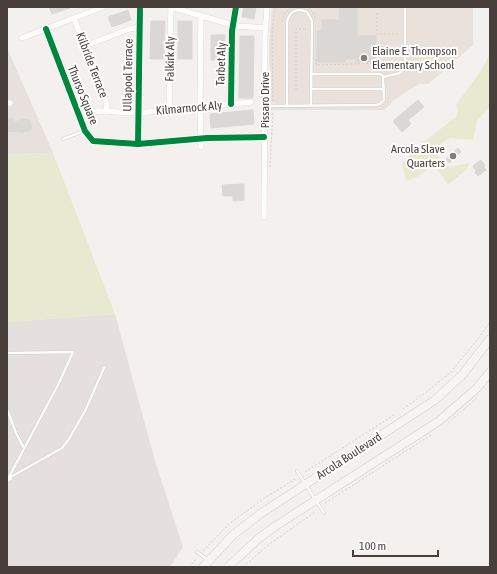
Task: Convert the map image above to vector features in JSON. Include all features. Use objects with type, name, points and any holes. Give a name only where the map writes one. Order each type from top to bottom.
[{"type":"main road","name":"Arcola Boulevard","points":[[205,564],[233,535],[245,525],[435,400],[462,375],[490,339]]},
{"type":"main road","name":"Arcola Boulevard","points":[[228,567],[274,526],[439,421],[477,388],[490,372]]},
{"type":"street","points":[[22,38],[103,7]]},
{"type":"street","name":"Ullapool Terrace","points":[[138,144],[140,7]]},
{"type":"street","points":[[171,7],[233,25],[265,28]]},
{"type":"street","name":"Falkirk Aly","points":[[169,110],[171,7]]},
{"type":"street","name":"Tarbet Aly","points":[[231,104],[233,25],[236,7]]},
{"type":"street","name":"Pissaro Drive","points":[[264,217],[265,28],[267,7]]},
{"type":"street","points":[[201,16],[201,147]]},
{"type":"street","name":"Kilbride Terrace","points":[[74,18],[107,104],[106,112]]},
{"type":"street","points":[[85,46],[129,28],[139,27]]},
{"type":"street","name":"Thurso Square","points":[[46,29],[79,116],[85,130],[93,140],[138,144],[201,138],[264,136]]},
{"type":"street","name":"Kilmarnock Aly","points":[[79,116],[92,112],[138,113],[251,102]]},
{"type":"lane","points":[[312,74],[380,74],[383,77],[400,73],[405,68],[405,7]]},
{"type":"lane","points":[[287,105],[287,22],[288,17],[296,10],[307,12],[311,17],[311,105]]},
{"type":"lane","points":[[265,106],[380,104],[384,100],[383,77]]},
{"type":"lane","points":[[312,89],[384,89]]},
{"type":"lane","points":[[63,139],[85,130]]},
{"type":"lane","points":[[7,353],[73,352],[59,383],[8,478]]},
{"type":"lane","points":[[8,478],[62,448],[85,411],[104,368]]},
{"type":"lane","points":[[7,409],[16,433],[24,448]]},
{"type":"lane","points":[[297,471],[324,513]]},
{"type":"lane","points":[[197,552],[205,564]]},
{"type":"path","points":[[296,90],[296,29],[316,29],[314,13],[308,7]]},
{"type":"path","points":[[377,13],[377,34],[405,34]]},
{"type":"path","points":[[316,57],[316,64],[383,63]]},
{"type":"path","points":[[403,409],[451,372],[490,322]]},
{"type":"path","points":[[305,472],[394,415]]},
{"type":"path","points":[[203,550],[229,524],[263,499],[295,479]]},
{"type":"path","points":[[243,567],[268,545],[315,512]]},
{"type":"path","points":[[189,567],[196,558]]},
{"type":"shaded area","name":"Elaine E. Thompson Elementary School","points":[[272,7],[473,7],[473,45],[428,84],[419,84],[415,86],[393,101],[384,110],[271,110],[269,47]]},
{"type":"shaded area","points":[[7,48],[53,153],[7,154]]},
{"type":"shaded area","points":[[115,314],[155,461],[183,547],[170,567],[7,567],[7,322]]},
{"type":"green space","points":[[490,54],[490,106],[477,121],[473,140],[450,138],[437,146],[440,160],[450,167],[469,163],[467,169],[448,185],[437,169],[432,166],[419,176],[406,181],[402,163],[421,144],[456,117],[458,111],[456,105],[480,72]]},
{"type":"green space","points":[[418,56],[433,56],[433,68],[418,68]]},
{"type":"green space","points":[[53,153],[115,314],[7,322],[7,154]]},
{"type":"building","points":[[49,7],[70,7],[70,8],[52,14]]},
{"type":"building","points":[[244,7],[256,7],[254,19],[242,17]]},
{"type":"building","name":"Elaine E. Thompson Elementary School","points":[[339,7],[357,7],[357,36],[376,36],[376,62],[356,62],[356,59],[345,59],[345,62],[317,62],[317,31],[322,31],[322,20],[340,20]]},
{"type":"building","points":[[128,10],[131,20],[112,27],[108,17]]},
{"type":"building","points":[[151,21],[165,21],[164,59],[150,59]]},
{"type":"building","points":[[178,21],[192,21],[192,59],[178,59]]},
{"type":"building","points":[[211,35],[225,35],[224,60],[211,60]]},
{"type":"building","points":[[240,36],[254,36],[253,98],[239,98]]},
{"type":"building","points":[[418,100],[424,107],[408,120],[411,124],[402,132],[393,121]]},
{"type":"building","points":[[253,110],[254,124],[211,128],[210,114]]},
{"type":"building","points":[[7,119],[14,119],[14,122],[29,119],[32,129],[21,133],[20,131],[7,132]]},
{"type":"building","points":[[458,148],[461,152],[449,163],[446,159]]},
{"type":"building","points":[[481,160],[486,170],[478,176],[475,173],[476,171],[473,166]]},
{"type":"building","points":[[244,184],[244,200],[233,201],[233,196],[223,196],[222,185]]},
{"type":"cycle path","points":[[138,144],[140,7]]},
{"type":"cycle path","points":[[231,104],[232,31],[236,7]]},
{"type":"cycle path","points":[[46,29],[85,131],[93,141],[138,144],[207,138],[264,137]]},
{"type":"place","name":"Elaine E. Thompson Elementary School","points":[[364,58]]},
{"type":"place","name":"Arcola Slave Quarters","points":[[453,156]]}]
